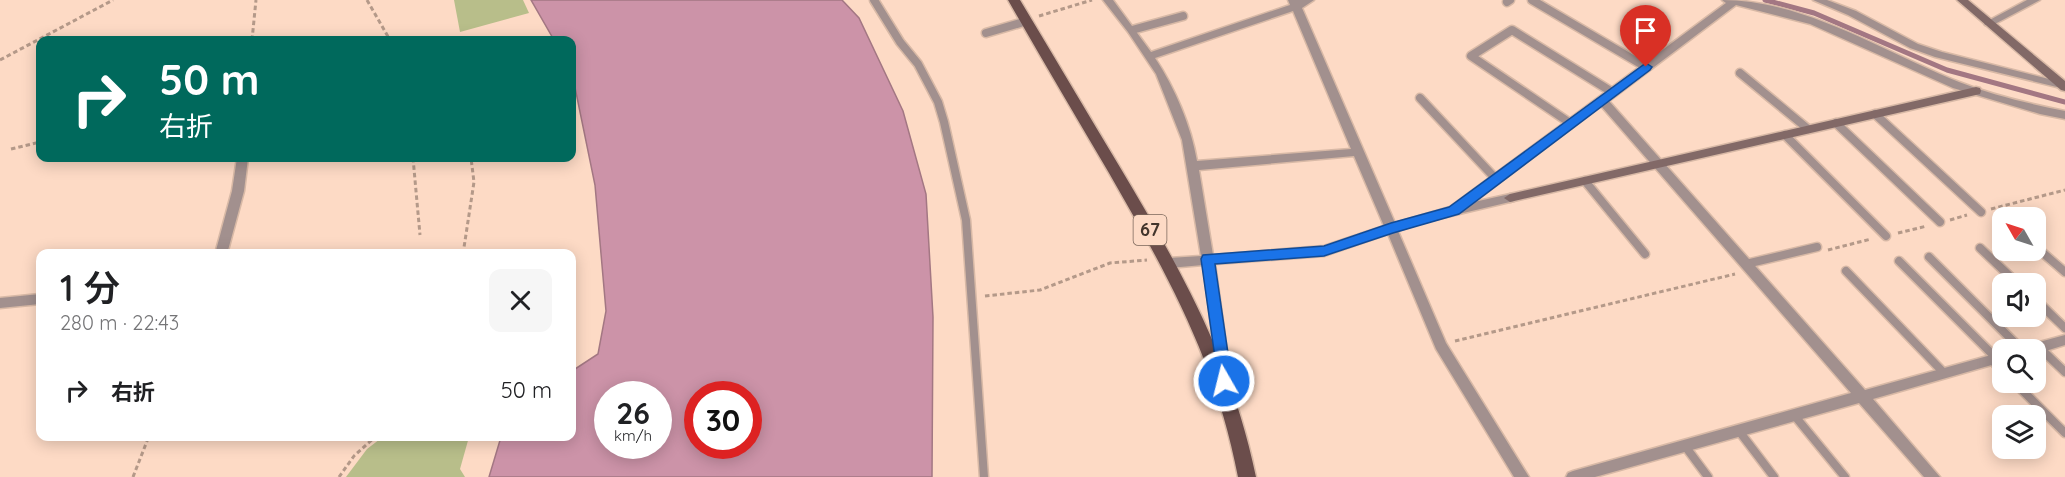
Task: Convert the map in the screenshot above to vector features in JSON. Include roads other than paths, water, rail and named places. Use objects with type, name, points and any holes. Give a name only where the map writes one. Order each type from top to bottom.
[{"type":"main road","name":"67","points":[[1014,0],[1168,261],[1208,340],[1224,381],[1246,477]]},
{"type":"street","points":[[1108,0],[1132,30],[1161,74],[1188,140],[1208,259],[1224,381]]},
{"type":"street","points":[[1149,56],[1309,0]]},
{"type":"street","points":[[1818,0],[1852,12],[1914,46],[1939,55],[2065,87]]},
{"type":"street","points":[[1962,0],[2065,87]]},
{"type":"street","points":[[1989,23],[2035,0]]},
{"type":"street","points":[[1454,211],[1731,1],[1763,3],[1814,22],[1921,71],[1976,91],[2065,115]]},
{"type":"street","points":[[1294,4],[1441,345],[1522,477]]},
{"type":"street","points":[[1168,261],[1324,251],[1391,228],[1454,211],[1976,91]]},
{"type":"street","points":[[1607,96],[1659,164],[1933,477]]},
{"type":"street","points":[[1192,166],[1358,152]]},
{"type":"street","points":[[222,249],[238,191],[242,162]]},
{"type":"street","points":[[0,303],[36,299]]},
{"type":"street","points":[[2046,345],[2065,340]]},
{"type":"street","points":[[1573,477],[1862,395],[1944,373],[1992,363]]},
{"type":"lane","points":[[874,0],[900,42],[918,64],[941,112],[966,220],[984,477]]},
{"type":"lane","points":[[1532,0],[1646,67]]},
{"type":"lane","points":[[1132,30],[1183,16]]},
{"type":"lane","points":[[986,33],[1026,21]]},
{"type":"lane","points":[[1570,123],[1471,56],[1512,30],[1607,96]]},
{"type":"lane","points":[[1740,73],[1808,129]]},
{"type":"lane","points":[[1420,98],[1495,178]]},
{"type":"lane","points":[[1875,114],[1981,212]]},
{"type":"lane","points":[[1836,123],[1940,222]]},
{"type":"lane","points":[[1785,135],[1886,236]]},
{"type":"lane","points":[[1585,181],[1646,254]]},
{"type":"lane","points":[[1746,264],[1817,246]]},
{"type":"lane","points":[[1980,248],[2006,273]]},
{"type":"lane","points":[[1929,256],[2011,339]]},
{"type":"lane","points":[[2046,256],[2065,273]]},
{"type":"lane","points":[[1899,261],[1992,356]]},
{"type":"lane","points":[[1846,271],[1944,373]]},
{"type":"lane","points":[[2046,310],[2065,328]]},
{"type":"lane","points":[[2046,357],[2065,372]]},
{"type":"lane","points":[[2025,393],[2065,433]]},
{"type":"lane","points":[[1794,415],[1845,477]]},
{"type":"lane","points":[[1738,431],[1774,477]]},
{"type":"lane","points":[[1685,446],[1708,477]]},
{"type":"waterway","points":[[1765,0],[1814,13],[1947,70],[2065,102]]}]
